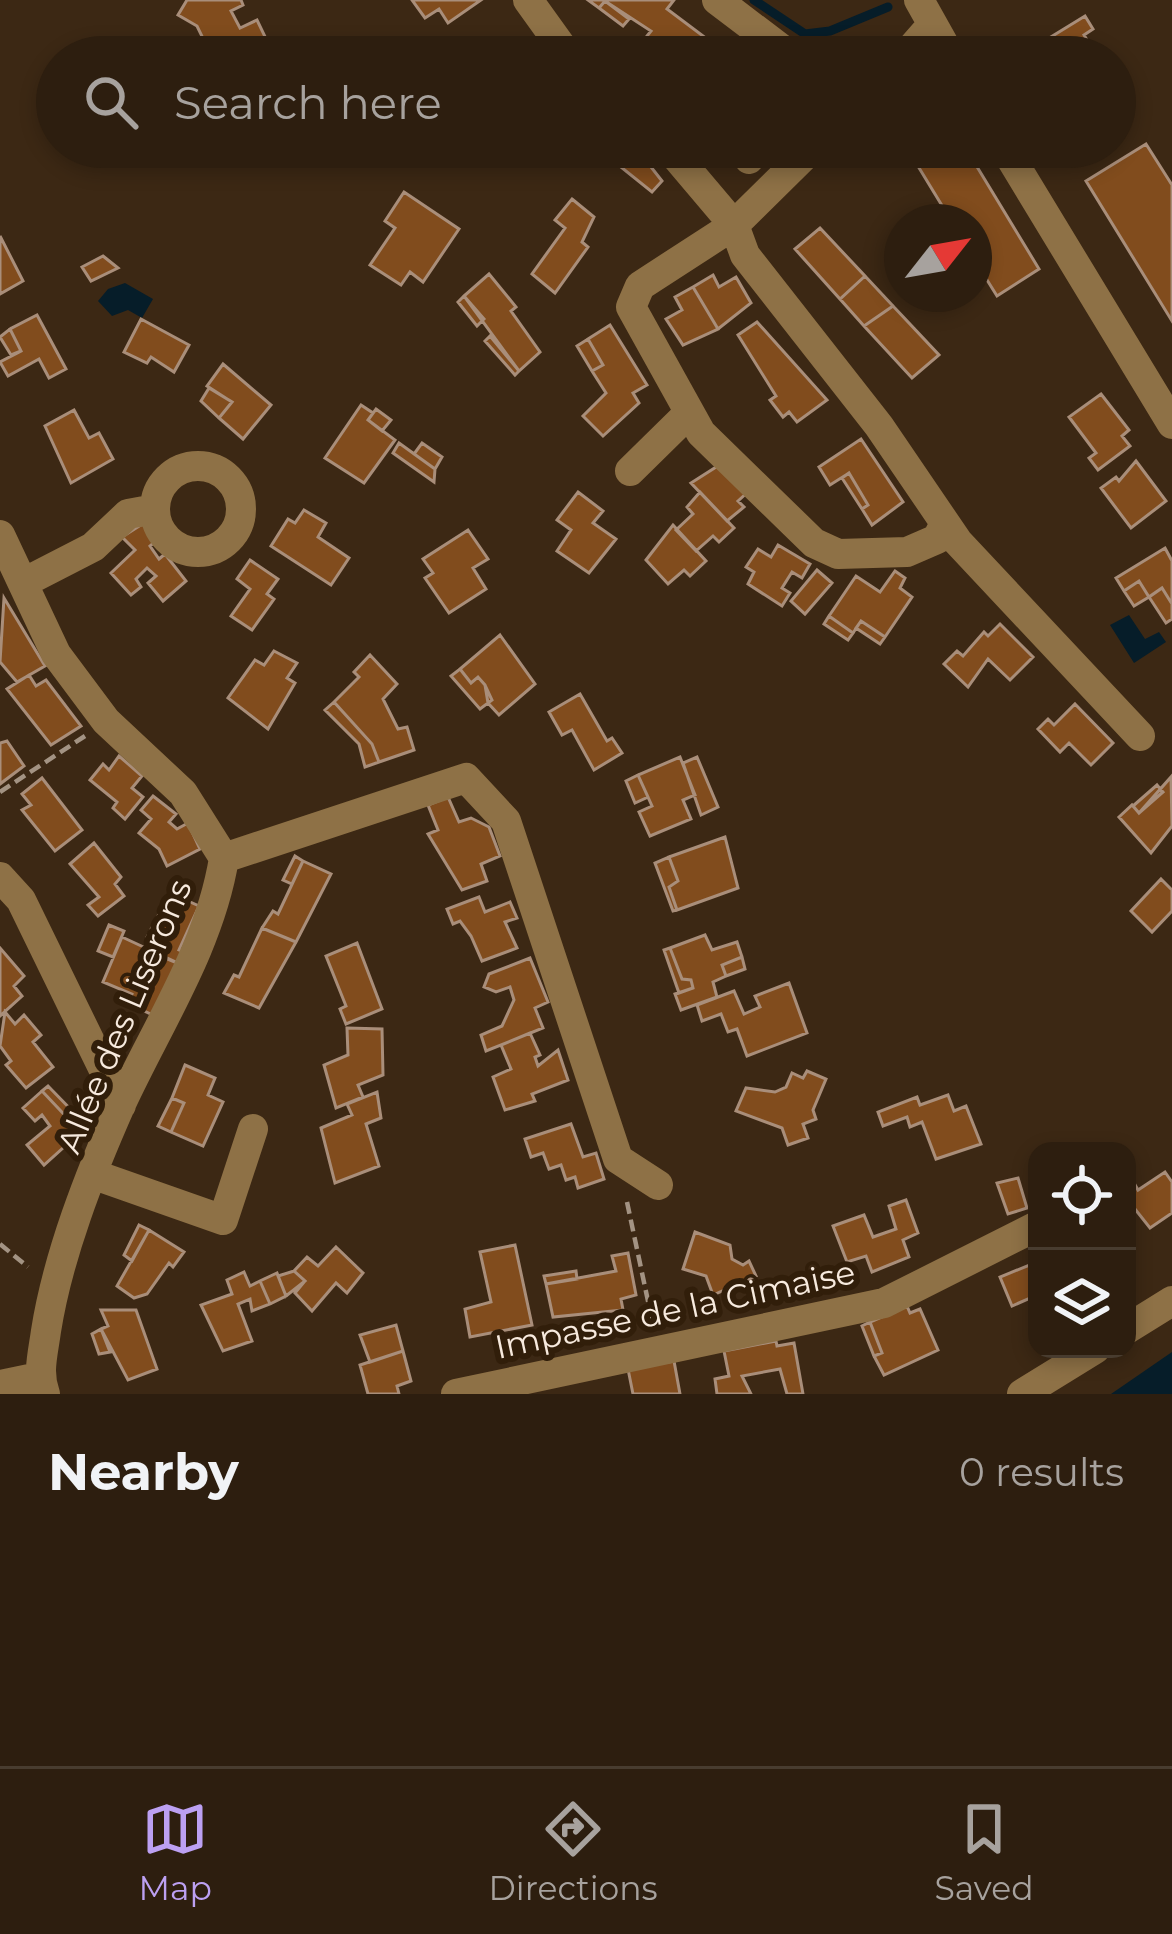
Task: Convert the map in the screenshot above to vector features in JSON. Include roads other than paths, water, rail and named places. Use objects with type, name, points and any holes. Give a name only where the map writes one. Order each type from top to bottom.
[{"type":"street","points":[[528,0],[554,36]]},
{"type":"street","points":[[717,0],[764,36]]},
{"type":"street","points":[[686,168],[734,225],[745,255],[879,426],[945,523],[1141,736]]},
{"type":"street","points":[[792,168],[734,225],[640,286],[631,307],[701,433],[814,543],[838,554],[907,552],[937,539],[945,523]]},
{"type":"street","points":[[1017,168],[1172,424]]},
{"type":"street","points":[[629,472],[688,414]]},
{"type":"street","points":[[23,583],[93,547],[128,514],[154,508]]},
{"type":"street","name":"Allée des Liserons","points":[[0,535],[56,654],[106,721],[183,793],[224,858],[218,900],[121,1106],[54,1291],[42,1386]]},
{"type":"street","points":[[224,858],[466,778],[506,821],[618,1159],[658,1185]]},
{"type":"street","points":[[0,877],[21,900],[121,1106]]},
{"type":"street","points":[[95,1175],[223,1220],[253,1129]]},
{"type":"street","name":"Impasse de la Cimaise","points":[[456,1394],[884,1303],[1028,1231]]},
{"type":"street","points":[[1136,1323],[1172,1301]]},
{"type":"street","points":[[1022,1394],[1080,1358]]},
{"type":"street","points":[[0,1384],[42,1386]]},
{"type":"water","points":[[125,283],[153,299],[142,318],[128,310],[112,316],[98,301],[108,289]]},
{"type":"water","points":[[1129,615],[1145,639],[1159,632],[1166,642],[1134,663],[1110,625]]},
{"type":"water","points":[[1172,1352],[1172,1394],[1111,1394]]},
{"type":"waterway","points":[[754,0],[805,34],[830,31],[888,7]]}]
